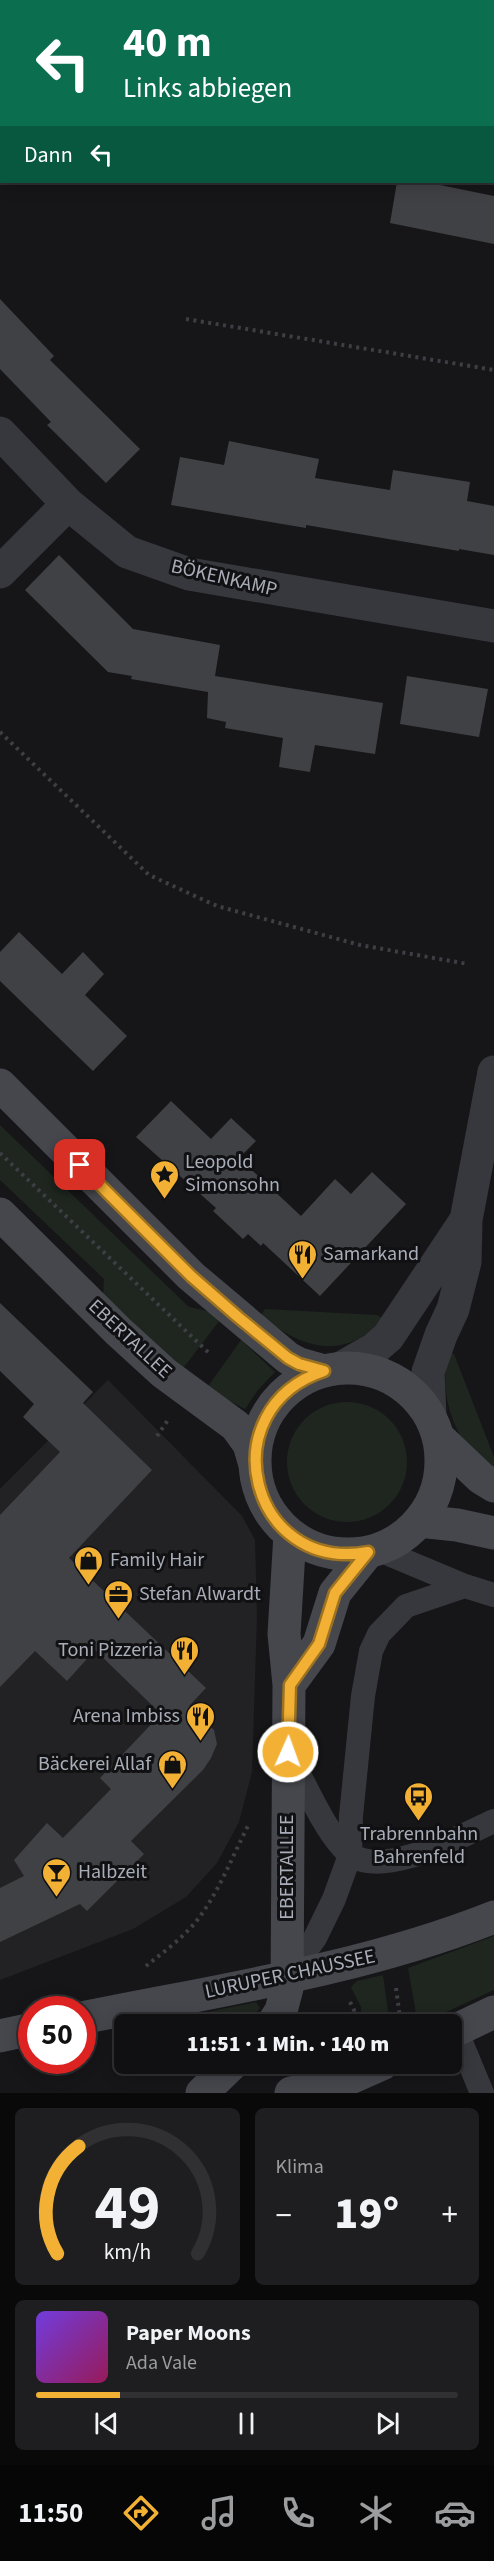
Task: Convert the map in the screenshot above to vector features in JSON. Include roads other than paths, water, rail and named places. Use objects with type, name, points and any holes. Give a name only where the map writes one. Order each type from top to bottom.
[{"type":"main road","points":[[0,1085],[191,1276],[288,1358],[299,1364],[332,1370],[369,1370],[393,1379],[414,1395],[434,1427],[481,1478],[494,1486]]},
{"type":"main road","name":"EBERTALLEE","points":[[0,1214],[118,1331],[164,1373],[236,1426],[249,1444],[255,1465]]},
{"type":"main road","points":[[332,1370],[297,1383],[276,1402],[265,1418],[258,1436],[255,1465],[258,1485],[265,1503],[276,1521],[308,1546],[348,1555],[374,1551],[397,1541],[419,1521],[433,1501],[442,1462],[434,1427]]},
{"type":"main road","points":[[419,1521],[457,1525],[494,1533]]},
{"type":"main road","name":"EBERTALLEE","points":[[279,2014],[285,1999],[287,1976],[290,1685],[284,1634],[290,1534]]},
{"type":"main road","points":[[290,1685],[319,1644],[335,1593],[374,1551]]},
{"type":"main road","name":"LURUPER CHAUSSEE","points":[[96,2015],[287,1976],[415,1946],[494,1917]]},
{"type":"main road","points":[[462,2027],[494,2012]]},
{"type":"main road","points":[[0,2036],[18,2032]]},
{"type":"main road","points":[[202,2093],[222,2074]]},
{"type":"main road","points":[[291,2093],[359,2074]]},
{"type":"street","name":"BÖKENKAMP","points":[[0,433],[68,504],[127,552],[189,574],[494,626]]},
{"type":"street","points":[[0,572],[68,504]]},
{"type":"street","points":[[434,1427],[428,1372],[453,1309],[465,1262],[466,1220],[494,1072]]},
{"type":"street","points":[[332,1370],[374,1349],[388,1337],[466,1220]]},
{"type":"lane","points":[[374,1551],[494,1595]]},
{"type":"lane","points":[[287,1976],[315,1938],[334,1899],[350,1855],[351,1816],[363,1696],[371,1651],[379,1634],[406,1606],[465,1586]]},
{"type":"lane","points":[[288,1752],[327,1827],[350,1855],[367,1861],[382,1863],[413,1855],[494,1821]]},
{"type":"lane","points":[[462,2049],[482,2093]]},
{"type":"place","name":"Leopold Simonsohn","points":[[164,1200]]},
{"type":"place","name":"Samarkand","points":[[302,1280]]},
{"type":"place","name":"Family Hair","points":[[89,1586]]},
{"type":"place","name":"Stefan Alwardt","points":[[118,1620]]},
{"type":"place","name":"Toni Pizzeria","points":[[184,1676]]},
{"type":"place","name":"Arena Imbiss","points":[[201,1742]]},
{"type":"place","name":"Bäckerei Allaf","points":[[172,1790]]},
{"type":"place","name":"Trabrennbahn Bahrenfeld","points":[[419,1822]]},
{"type":"place","name":"Halbzeit","points":[[57,1898]]}]
